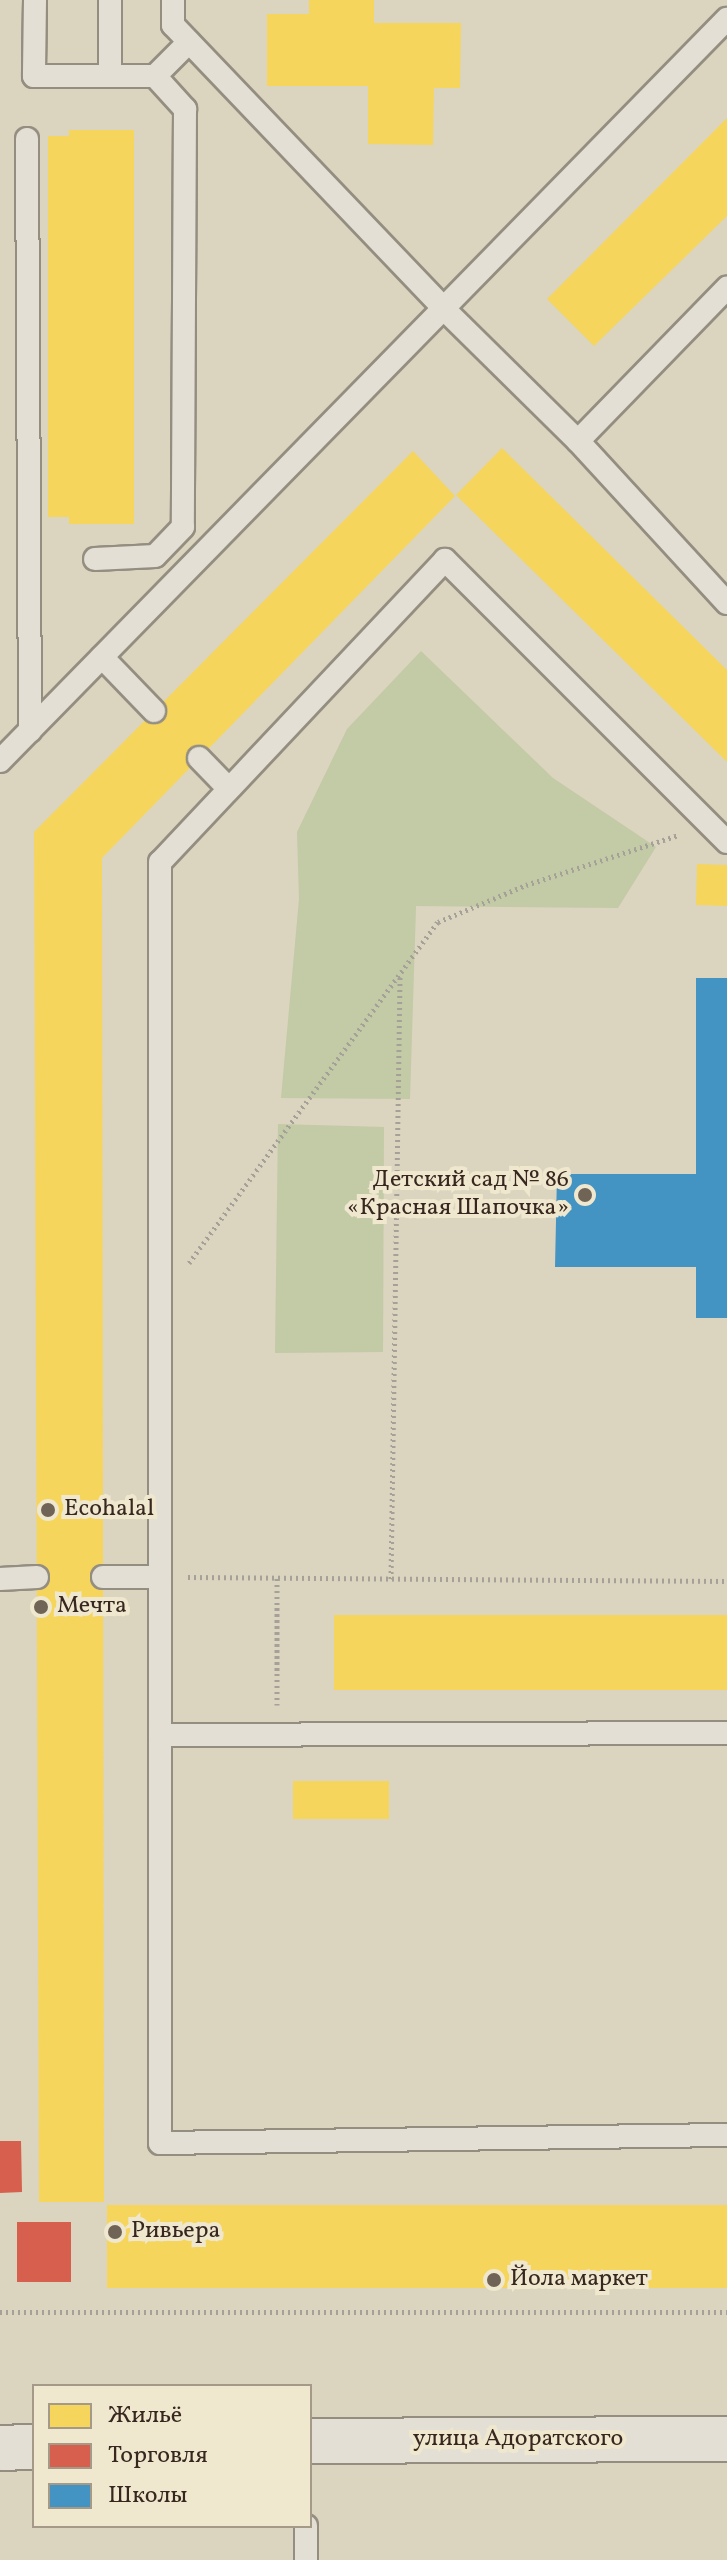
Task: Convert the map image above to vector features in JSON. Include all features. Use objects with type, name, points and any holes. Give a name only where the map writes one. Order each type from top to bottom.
[{"type":"street","name":"улица Адоратского","points":[[312,2441],[727,2439]]},
{"type":"street","points":[[0,2448],[32,2447]]},
{"type":"lane","points":[[35,0],[34,76],[155,76],[189,42]]},
{"type":"lane","points":[[110,0],[110,76]]},
{"type":"lane","points":[[173,0],[173,25],[444,309],[578,441],[727,603]]},
{"type":"lane","points":[[0,761],[727,19]]},
{"type":"lane","points":[[95,559],[155,556],[183,527],[185,109],[155,76]]},
{"type":"lane","points":[[27,139],[30,731]]},
{"type":"lane","points":[[578,441],[727,288]]},
{"type":"lane","points":[[727,842],[445,560],[160,862],[160,2143],[727,2135]]},
{"type":"lane","points":[[102,657],[154,711]]},
{"type":"lane","points":[[199,758],[229,789]]},
{"type":"lane","points":[[0,1579],[37,1577]]},
{"type":"lane","points":[[103,1577],[160,1577]]},
{"type":"lane","points":[[160,1735],[727,1733]]},
{"type":"lane","points":[[306,2528],[306,2560]]},
{"type":"path","points":[[160,1302],[438,922],[526,885],[710,825]]},
{"type":"path","points":[[391,1579],[400,974]]},
{"type":"path","points":[[160,1577],[727,1581]]},
{"type":"path","points":[[277,1578],[277,1735]]},
{"type":"path","points":[[0,2312],[727,2312]]},
{"type":"green space","points":[[421,651],[553,778],[656,847],[618,908],[416,906],[410,1099],[281,1098],[299,899],[297,832],[347,729]]},
{"type":"green space","points":[[278,1124],[384,1127],[383,1352],[275,1353]]},
{"type":"building: Жильё","points":[[309,0],[374,0],[374,23],[461,23],[460,88],[434,88],[433,145],[368,144],[368,86],[267,86],[267,14],[309,14]]},
{"type":"building: Жильё","points":[[727,118],[727,216],[594,346],[547,299]]},
{"type":"building: Жильё","points":[[69,130],[134,130],[134,524],[69,524],[69,517],[48,517],[48,136],[69,136]]},
{"type":"building: Жильё","points":[[502,448],[727,670],[727,762],[456,495]]},
{"type":"building: Жильё","points":[[413,451],[455,496],[102,858],[104,2202],[39,2202],[34,832]]},
{"type":"building: Жильё","points":[[697,864],[727,865],[727,906],[696,905]]},
{"type":"building: Жильё","points":[[334,1615],[727,1615],[727,1690],[334,1690]]},
{"type":"building: Жильё","points":[[293,1781],[389,1781],[389,1819],[293,1819]]},
{"type":"building: Жильё","points":[[107,2205],[727,2205],[727,2288],[107,2288]]},
{"type":"building: Торговля","points":[[0,2141],[21,2141],[22,2192],[0,2193]]},
{"type":"building: Торговля","points":[[17,2222],[71,2222],[71,2282],[17,2282]]},
{"type":"building: Школы","points":[[696,978],[727,978],[727,1318],[696,1318],[696,1267],[555,1267],[557,1174],[696,1174]]},
{"type":"place","name":"Детский сад № 86 «Красная Шапочка»","points":[[585,1195]]},
{"type":"place","name":"Ecohalal","points":[[48,1510]]},
{"type":"place","name":"Мечта","points":[[41,1607]]},
{"type":"place","name":"Ривьера","points":[[115,2232]]},
{"type":"place","name":"Йола маркет","points":[[494,2280]]}]
